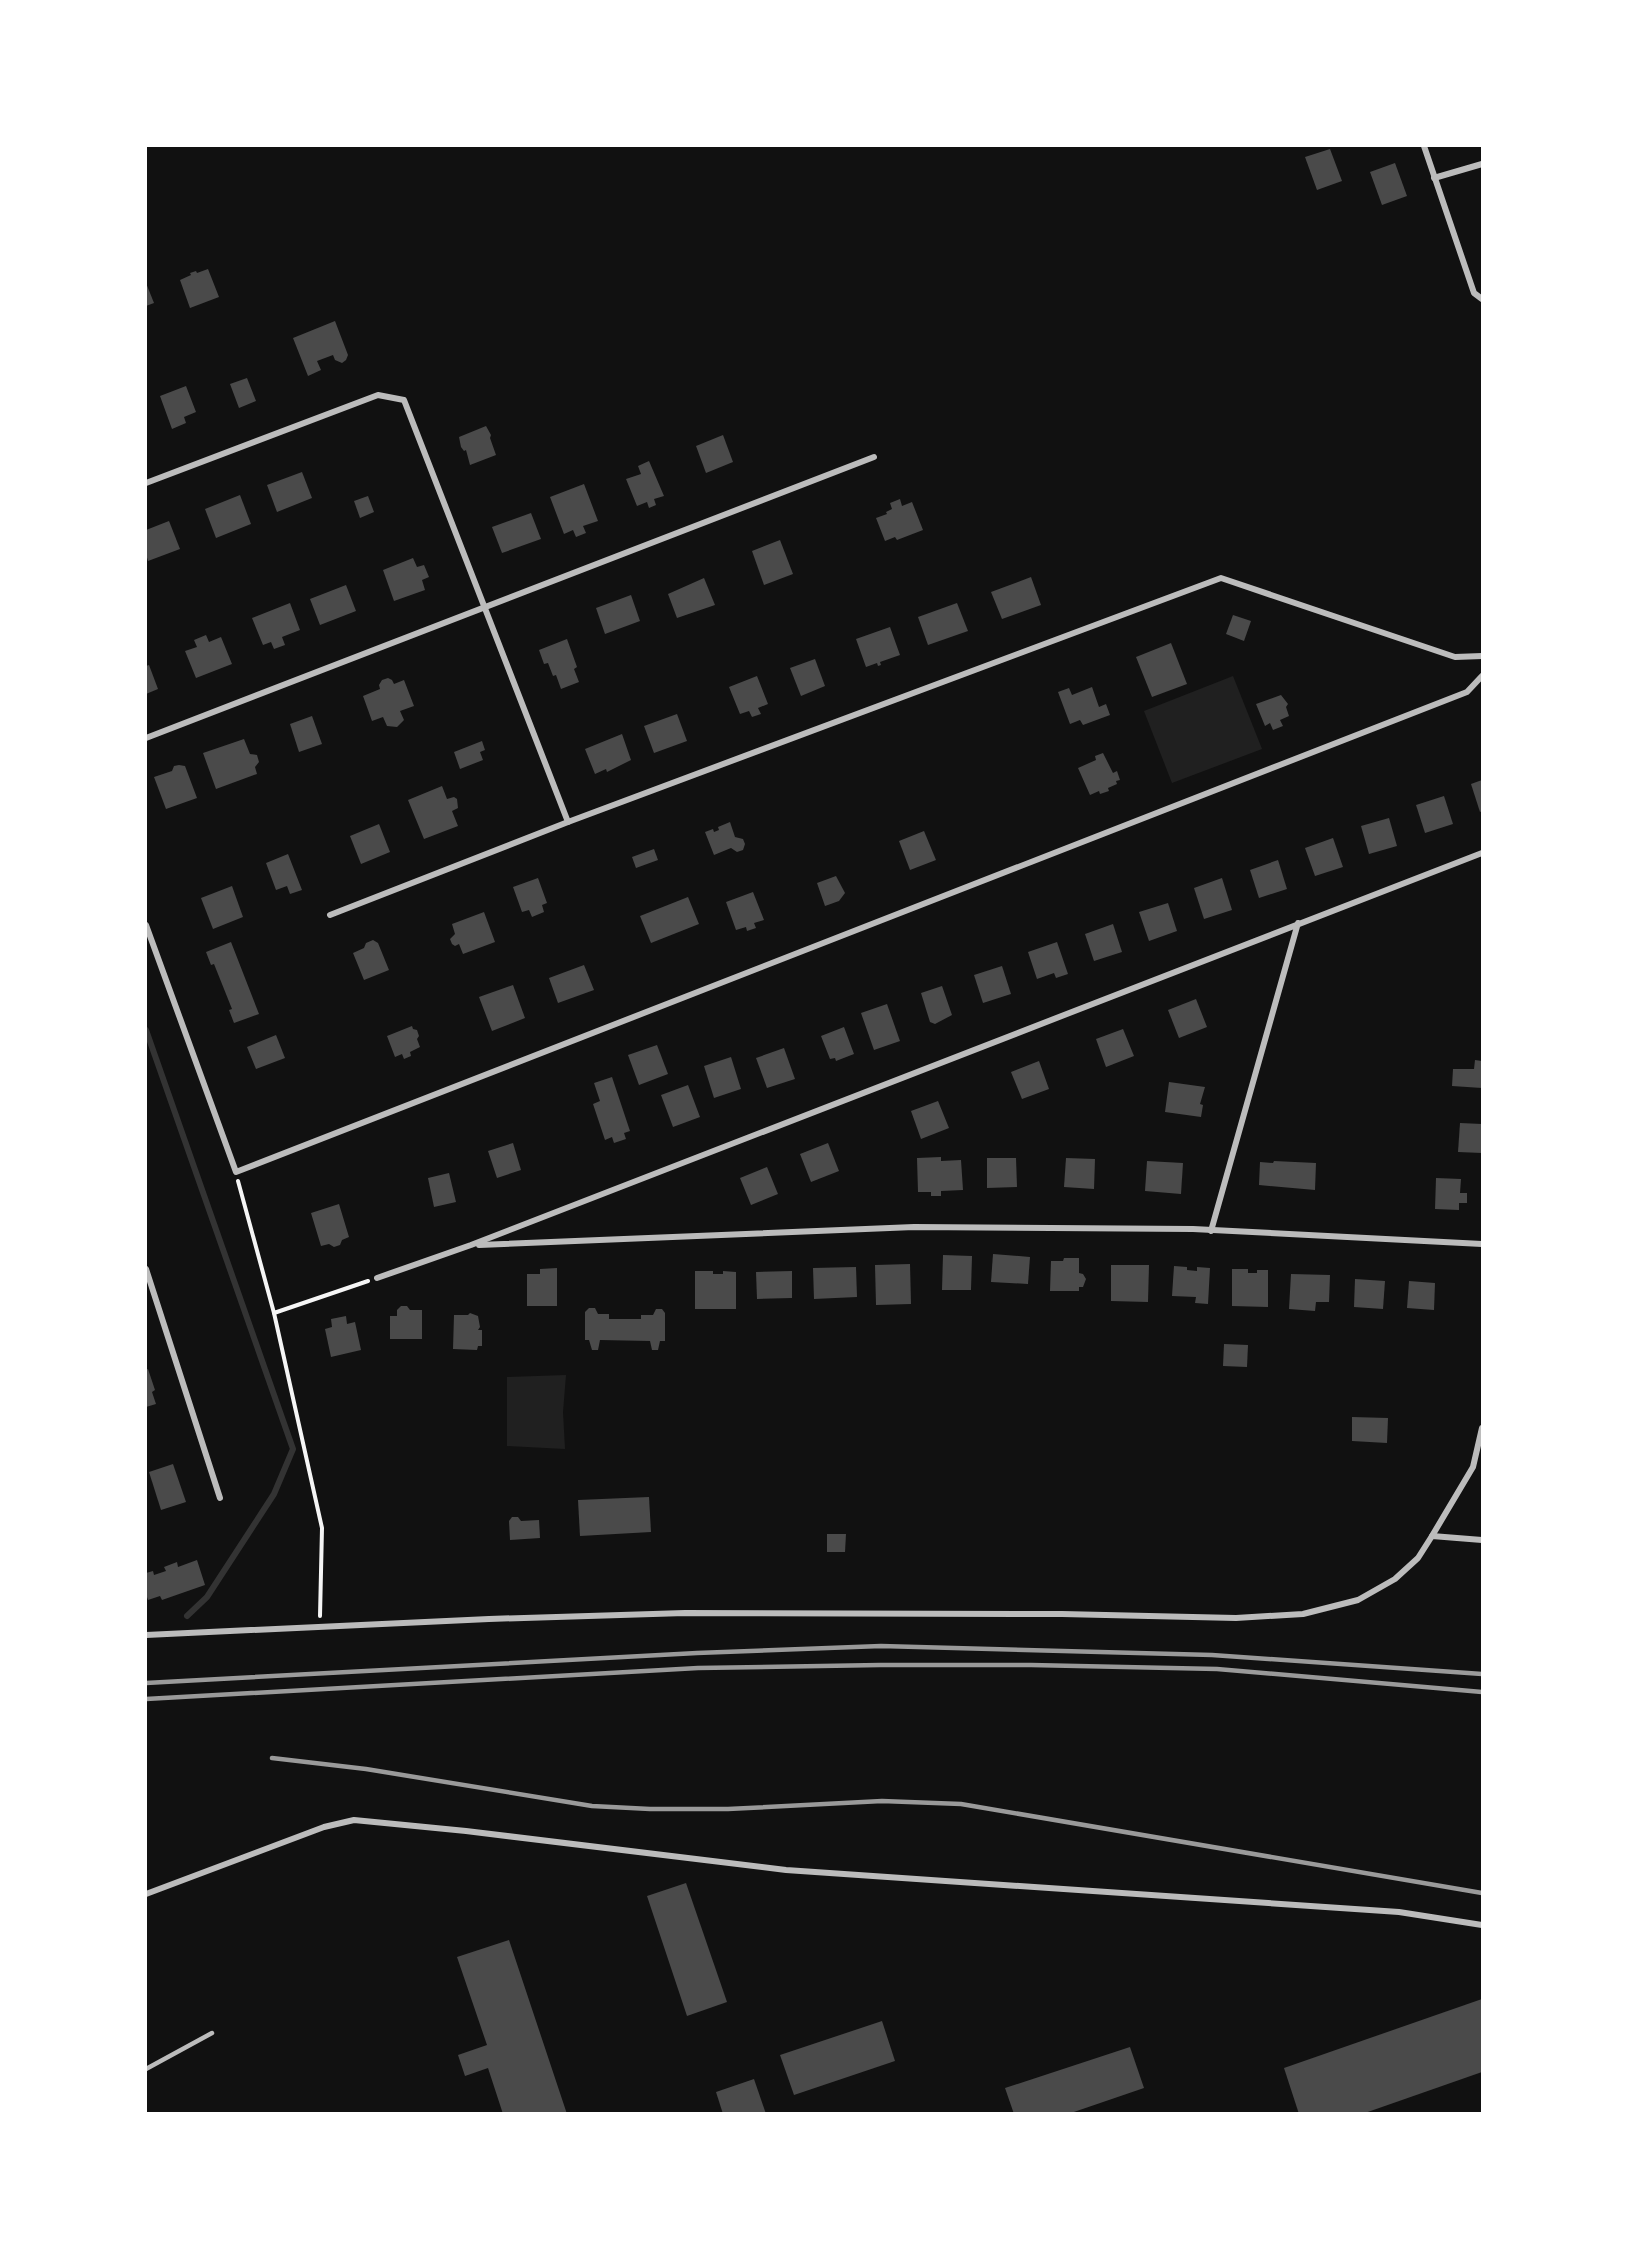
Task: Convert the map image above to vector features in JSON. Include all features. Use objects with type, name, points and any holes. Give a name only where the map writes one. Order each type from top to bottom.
[{"type":"street","points":[[1424,146],[1474,293],[1482,298]]},
{"type":"street","points":[[1434,178],[1482,164]]},
{"type":"street","points":[[146,483],[378,395],[404,400],[568,822]]},
{"type":"street","points":[[146,738],[874,457]]},
{"type":"street","points":[[330,915],[568,822],[1221,578],[1455,657],[1482,656]]},
{"type":"street","points":[[146,925],[236,1172],[1467,692],[1482,676]]},
{"type":"street","points":[[377,1278],[471,1245],[1298,923],[1482,854]]},
{"type":"street","points":[[1211,1231],[1298,923]]},
{"type":"street","points":[[471,1245],[914,1227],[1211,1231],[1482,1244]]},
{"type":"street","points":[[146,1269],[220,1498]]},
{"type":"street","points":[[146,1635],[320,1626],[685,1613],[1062,1614],[1236,1618],[1304,1614],[1358,1600],[1395,1578],[1418,1558],[1473,1467],[1482,1428]]},
{"type":"street","points":[[1432,1536],[1482,1540]]},
{"type":"street","points":[[146,1894],[324,1827],[354,1820],[466,1831],[786,1870],[1399,1912],[1482,1925]]},
{"type":"lane","points":[[146,2069],[212,2033]]},
{"type":"path","points":[[236,1172],[274,1313],[322,1528],[320,1626]]},
{"type":"path","points":[[274,1313],[377,1278]]},
{"type":"shaded area","points":[[1233,676],[1262,749],[1172,783],[1144,711]]},
{"type":"shaded area","points":[[566,1375],[563,1412],[565,1449],[507,1446],[507,1377]]},
{"type":"building","points":[[1330,149],[1342,181],[1317,190],[1305,157]]},
{"type":"building","points":[[1395,163],[1407,196],[1382,205],[1370,172]]},
{"type":"building","points":[[208,269],[219,297],[190,308],[180,280],[191,275],[190,273]]},
{"type":"building","points":[[146,283],[154,303],[146,306]]},
{"type":"building","points":[[335,321],[348,355],[346,360],[342,363],[335,360],[333,355],[317,361],[321,370],[308,376],[293,338]]},
{"type":"building","points":[[247,378],[256,401],[239,408],[230,384]]},
{"type":"building","points":[[186,386],[196,412],[184,417],[186,423],[172,429],[160,396]]},
{"type":"building","points":[[486,426],[496,455],[470,465],[459,437]]},
{"type":"building","points":[[723,435],[733,462],[706,473],[696,446]]},
{"type":"building","points":[[649,461],[664,496],[654,499],[656,505],[649,508],[647,502],[637,506],[626,479],[641,474],[638,466]]},
{"type":"building","points":[[302,472],[312,498],[277,512],[267,485]]},
{"type":"building","points":[[584,484],[598,521],[583,526],[586,533],[576,537],[573,530],[564,534],[550,497]]},
{"type":"building","points":[[240,495],[251,524],[216,538],[205,509]]},
{"type":"building","points":[[368,496],[374,512],[360,518],[354,501]]},
{"type":"building","points":[[900,499],[902,506],[912,502],[923,530],[897,540],[895,537],[885,541],[876,518],[887,514],[886,512],[892,509],[890,503]]},
{"type":"building","points":[[531,513],[541,539],[502,553],[492,527]]},
{"type":"building","points":[[169,521],[180,549],[148,561],[146,530]]},
{"type":"building","points":[[780,540],[793,574],[764,585],[752,551]]},
{"type":"building","points":[[413,558],[417,567],[424,565],[429,577],[422,580],[425,590],[394,601],[383,570]]},
{"type":"building","points":[[1031,577],[1041,605],[1002,619],[991,592]]},
{"type":"building","points":[[704,578],[715,605],[677,618],[668,594]]},
{"type":"building","points":[[346,585],[356,611],[320,625],[310,599]]},
{"type":"building","points":[[631,595],[640,621],[605,634],[596,608]]},
{"type":"building","points":[[290,603],[300,630],[282,637],[285,645],[274,649],[271,642],[263,645],[252,618]]},
{"type":"building","points":[[957,603],[968,631],[928,645],[918,617]]},
{"type":"building","points":[[1233,615],[1251,621],[1244,641],[1226,634]]},
{"type":"building","points":[[890,627],[900,655],[880,662],[881,665],[878,666],[877,663],[866,667],[856,639]]},
{"type":"building","points":[[206,635],[209,642],[221,637],[232,664],[196,678],[185,651],[197,647],[194,640]]},
{"type":"building","points":[[567,639],[577,667],[574,669],[579,682],[561,689],[548,663],[544,664],[539,650]]},
{"type":"building","points":[[1171,643],[1187,684],[1152,697],[1136,657]]},
{"type":"building","points":[[815,659],[825,686],[801,696],[790,668]]},
{"type":"building","points":[[149,665],[158,689],[146,694],[146,666]]},
{"type":"building","points":[[757,676],[768,704],[758,708],[761,714],[752,717],[749,711],[740,714],[729,687]]},
{"type":"building","points":[[388,678],[394,684],[404,680],[414,706],[400,711],[404,720],[397,727],[387,726],[383,717],[372,721],[363,696],[380,689],[379,685],[382,680]]},
{"type":"building","points":[[1092,687],[1099,707],[1106,704],[1110,715],[1083,725],[1080,720],[1070,724],[1058,692],[1069,688],[1072,695]]},
{"type":"building","points":[[1281,695],[1288,704],[1286,707],[1289,716],[1280,720],[1283,726],[1273,730],[1270,723],[1265,726],[1256,704]]},
{"type":"building","points":[[677,714],[687,741],[654,753],[644,726]]},
{"type":"building","points":[[312,716],[322,744],[299,752],[290,724]]},
{"type":"building","points":[[622,734],[631,760],[607,772],[606,769],[595,774],[585,749]]},
{"type":"building","points":[[244,739],[250,754],[257,755],[259,762],[255,767],[257,774],[216,789],[203,753]]},
{"type":"building","points":[[482,741],[485,750],[480,752],[483,760],[460,769],[454,752]]},
{"type":"building","points":[[1103,753],[1113,773],[1117,771],[1120,780],[1108,788],[1109,791],[1100,794],[1099,791],[1090,795],[1078,768],[1096,760],[1095,756]]},
{"type":"building","points":[[174,766],[185,766],[197,798],[166,809],[154,777],[172,771]]},
{"type":"building","points":[[1482,780],[1482,811],[1480,812],[1471,784]]},
{"type":"building","points":[[442,786],[447,799],[454,797],[457,799],[458,808],[452,811],[458,826],[424,839],[408,800]]},
{"type":"building","points":[[1444,796],[1453,824],[1425,833],[1416,805]]},
{"type":"building","points":[[1389,818],[1397,846],[1369,854],[1361,826]]},
{"type":"building","points":[[730,822],[735,837],[743,839],[745,844],[743,850],[737,852],[731,848],[714,855],[705,832],[713,829],[714,832],[719,830],[718,827]]},
{"type":"building","points":[[379,824],[390,852],[361,864],[350,836]]},
{"type":"building","points":[[924,831],[936,860],[910,870],[899,841]]},
{"type":"building","points":[[1333,838],[1343,867],[1315,876],[1305,848]]},
{"type":"building","points":[[654,849],[658,860],[636,868],[632,857]]},
{"type":"building","points":[[288,854],[302,890],[290,894],[287,886],[276,890],[266,863]]},
{"type":"building","points":[[1278,860],[1287,889],[1259,898],[1250,870]]},
{"type":"building","points":[[836,876],[845,893],[839,901],[825,906],[817,883]]},
{"type":"building","points":[[538,878],[547,903],[542,905],[544,912],[532,917],[529,910],[522,912],[513,887]]},
{"type":"building","points":[[1222,878],[1232,910],[1204,919],[1194,888]]},
{"type":"building","points":[[232,886],[243,917],[213,929],[201,898]]},
{"type":"building","points":[[753,892],[764,920],[754,923],[756,928],[747,931],[746,927],[736,930],[726,902]]},
{"type":"building","points":[[688,897],[699,924],[651,943],[640,916]]},
{"type":"building","points":[[1168,903],[1177,931],[1149,941],[1139,912]]},
{"type":"building","points":[[484,912],[495,942],[463,954],[459,944],[455,946],[450,939],[455,934],[452,924]]},
{"type":"building","points":[[1113,924],[1122,952],[1094,961],[1085,934]]},
{"type":"building","points":[[373,940],[378,943],[389,970],[364,980],[353,953],[364,948],[366,943]]},
{"type":"building","points":[[231,942],[259,1014],[234,1023],[229,1010],[232,1009],[214,964],[211,965],[206,952]]},
{"type":"building","points":[[1057,942],[1068,974],[1056,978],[1054,973],[1037,979],[1028,952]]},
{"type":"building","points":[[584,965],[594,990],[558,1003],[549,978]]},
{"type":"building","points":[[1002,966],[1011,994],[983,1003],[974,975]]},
{"type":"building","points":[[513,985],[525,1018],[492,1031],[479,997]]},
{"type":"building","points":[[942,986],[952,1015],[935,1024],[930,1022],[921,993]]},
{"type":"building","points":[[1196,999],[1207,1027],[1179,1038],[1168,1010]]},
{"type":"building","points":[[887,1004],[900,1041],[874,1050],[861,1013]]},
{"type":"building","points":[[412,1026],[417,1030],[420,1047],[410,1052],[411,1056],[404,1059],[402,1054],[395,1057],[387,1036]]},
{"type":"building","points":[[844,1027],[854,1054],[836,1061],[835,1058],[830,1059],[821,1036]]},
{"type":"building","points":[[1123,1029],[1134,1056],[1106,1067],[1096,1039]]},
{"type":"building","points":[[276,1035],[285,1058],[256,1069],[247,1047]]},
{"type":"building","points":[[657,1045],[668,1074],[639,1085],[628,1055]]},
{"type":"building","points":[[784,1048],[795,1079],[767,1088],[756,1058]]},
{"type":"building","points":[[731,1057],[741,1089],[714,1098],[704,1066]]},
{"type":"building","points":[[1475,1060],[1482,1061],[1482,1088],[1452,1086],[1453,1069],[1474,1069]]},
{"type":"building","points":[[1039,1061],[1049,1089],[1022,1099],[1011,1072]]},
{"type":"building","points":[[612,1077],[630,1131],[624,1133],[626,1139],[614,1143],[612,1137],[605,1140],[593,1104],[600,1101],[594,1083]]},
{"type":"building","points":[[1169,1082],[1205,1087],[1200,1104],[1203,1105],[1201,1117],[1165,1112]]},
{"type":"building","points":[[688,1085],[700,1117],[673,1127],[661,1095]]},
{"type":"building","points":[[938,1101],[949,1128],[921,1139],[911,1111]]},
{"type":"building","points":[[1460,1123],[1482,1124],[1482,1153],[1458,1152]]},
{"type":"building","points":[[513,1143],[521,1170],[497,1178],[488,1151]]},
{"type":"building","points":[[828,1143],[839,1171],[811,1182],[800,1154]]},
{"type":"building","points":[[941,1157],[941,1161],[961,1160],[963,1190],[941,1191],[941,1196],[931,1196],[931,1192],[918,1192],[917,1158]]},
{"type":"building","points":[[987,1158],[1016,1158],[1017,1187],[987,1188]]},
{"type":"building","points":[[1066,1158],[1095,1159],[1094,1189],[1064,1187]]},
{"type":"building","points":[[1147,1161],[1183,1163],[1181,1194],[1145,1191]]},
{"type":"building","points":[[1274,1161],[1316,1163],[1315,1190],[1259,1185],[1260,1162],[1273,1163]]},
{"type":"building","points":[[767,1167],[778,1194],[751,1205],[740,1178]]},
{"type":"building","points":[[449,1173],[456,1202],[434,1207],[428,1178]]},
{"type":"building","points":[[1436,1178],[1461,1179],[1460,1193],[1467,1193],[1467,1203],[1459,1203],[1459,1210],[1435,1209]]},
{"type":"building","points":[[339,1204],[349,1237],[334,1247],[329,1244],[321,1246],[311,1213]]},
{"type":"building","points":[[993,1254],[1030,1257],[1028,1284],[991,1282]]},
{"type":"building","points":[[943,1255],[972,1256],[971,1290],[942,1290]]},
{"type":"building","points":[[1064,1258],[1079,1258],[1079,1273],[1083,1274],[1086,1279],[1083,1287],[1079,1287],[1079,1291],[1050,1291],[1051,1261],[1063,1261]]},
{"type":"building","points":[[910,1264],[911,1304],[876,1305],[875,1265]]},
{"type":"building","points":[[1111,1265],[1149,1265],[1148,1302],[1111,1301]]},
{"type":"building","points":[[1174,1266],[1197,1271],[1197,1267],[1210,1268],[1208,1304],[1195,1303],[1196,1297],[1172,1296]]},
{"type":"building","points":[[856,1267],[857,1297],[814,1299],[813,1268]]},
{"type":"building","points":[[557,1268],[557,1306],[527,1306],[527,1274],[540,1274],[540,1269]]},
{"type":"building","points":[[1232,1269],[1248,1269],[1248,1273],[1268,1270],[1268,1307],[1232,1306]]},
{"type":"building","points":[[695,1271],[713,1271],[713,1274],[723,1274],[723,1271],[736,1272],[736,1309],[695,1309]]},
{"type":"building","points":[[792,1271],[792,1298],[757,1299],[756,1272]]},
{"type":"building","points":[[1291,1274],[1330,1275],[1329,1302],[1316,1302],[1315,1311],[1289,1309]]},
{"type":"building","points":[[1355,1279],[1385,1281],[1383,1309],[1354,1307]]},
{"type":"building","points":[[1409,1281],[1435,1283],[1434,1310],[1407,1308]]},
{"type":"building","points":[[401,1306],[407,1306],[410,1310],[422,1310],[422,1339],[390,1339],[390,1316],[397,1316],[397,1310]]},
{"type":"building","points":[[589,1308],[595,1308],[598,1314],[609,1314],[609,1319],[641,1319],[641,1315],[653,1315],[656,1309],[662,1309],[665,1313],[665,1341],[660,1341],[658,1350],[652,1350],[650,1341],[600,1340],[598,1350],[592,1350],[589,1340],[585,1340],[585,1312]]},
{"type":"building","points":[[470,1313],[478,1316],[480,1327],[478,1330],[482,1330],[482,1346],[478,1346],[477,1350],[453,1349],[454,1315]]},
{"type":"building","points":[[346,1316],[347,1324],[355,1322],[361,1350],[331,1357],[325,1329],[332,1327],[331,1319]]},
{"type":"building","points":[[1224,1344],[1248,1345],[1247,1367],[1223,1366]]},
{"type":"building","points":[[148,1369],[155,1390],[152,1392],[156,1404],[146,1407],[146,1370]]},
{"type":"building","points":[[1352,1417],[1388,1418],[1387,1443],[1352,1441]]},
{"type":"building","points":[[173,1464],[186,1502],[161,1510],[149,1472]]},
{"type":"building","points":[[649,1497],[651,1532],[580,1536],[578,1500]]},
{"type":"building","points":[[512,1517],[518,1517],[521,1521],[539,1520],[540,1538],[510,1540],[509,1521]]},
{"type":"building","points":[[827,1534],[846,1534],[845,1552],[827,1552]]},
{"type":"building","points":[[197,1560],[205,1585],[162,1600],[160,1596],[148,1600],[146,1573],[153,1571],[154,1575],[166,1571],[164,1567],[177,1562],[178,1567]]},
{"type":"building","points":[[686,1883],[727,2002],[687,2016],[647,1896]]},
{"type":"building","points":[[509,1940],[567,2114],[503,2114],[488,2068],[465,2076],[458,2055],[487,2045],[457,1957]]},
{"type":"building","points":[[1482,1999],[1482,2072],[1362,2114],[1299,2114],[1284,2068]]},
{"type":"building","points":[[882,2021],[895,2061],[794,2095],[780,2055]]},
{"type":"building","points":[[1130,2047],[1144,2088],[1068,2114],[1014,2114],[1005,2088]]},
{"type":"building","points":[[754,2079],[766,2114],[723,2114],[716,2092]]},
{"type":"waterway","points":[[146,1030],[293,1449],[274,1494],[207,1597],[187,1616]]},
{"type":"railway","points":[[146,1683],[697,1653],[881,1646],[1212,1655],[1482,1674]]},
{"type":"railway","points":[[146,1699],[698,1668],[880,1665],[1217,1669],[1482,1692]]},
{"type":"railway","points":[[272,1758],[366,1769],[592,1806],[728,1809],[882,1801],[961,1804],[1482,1893]]}]
